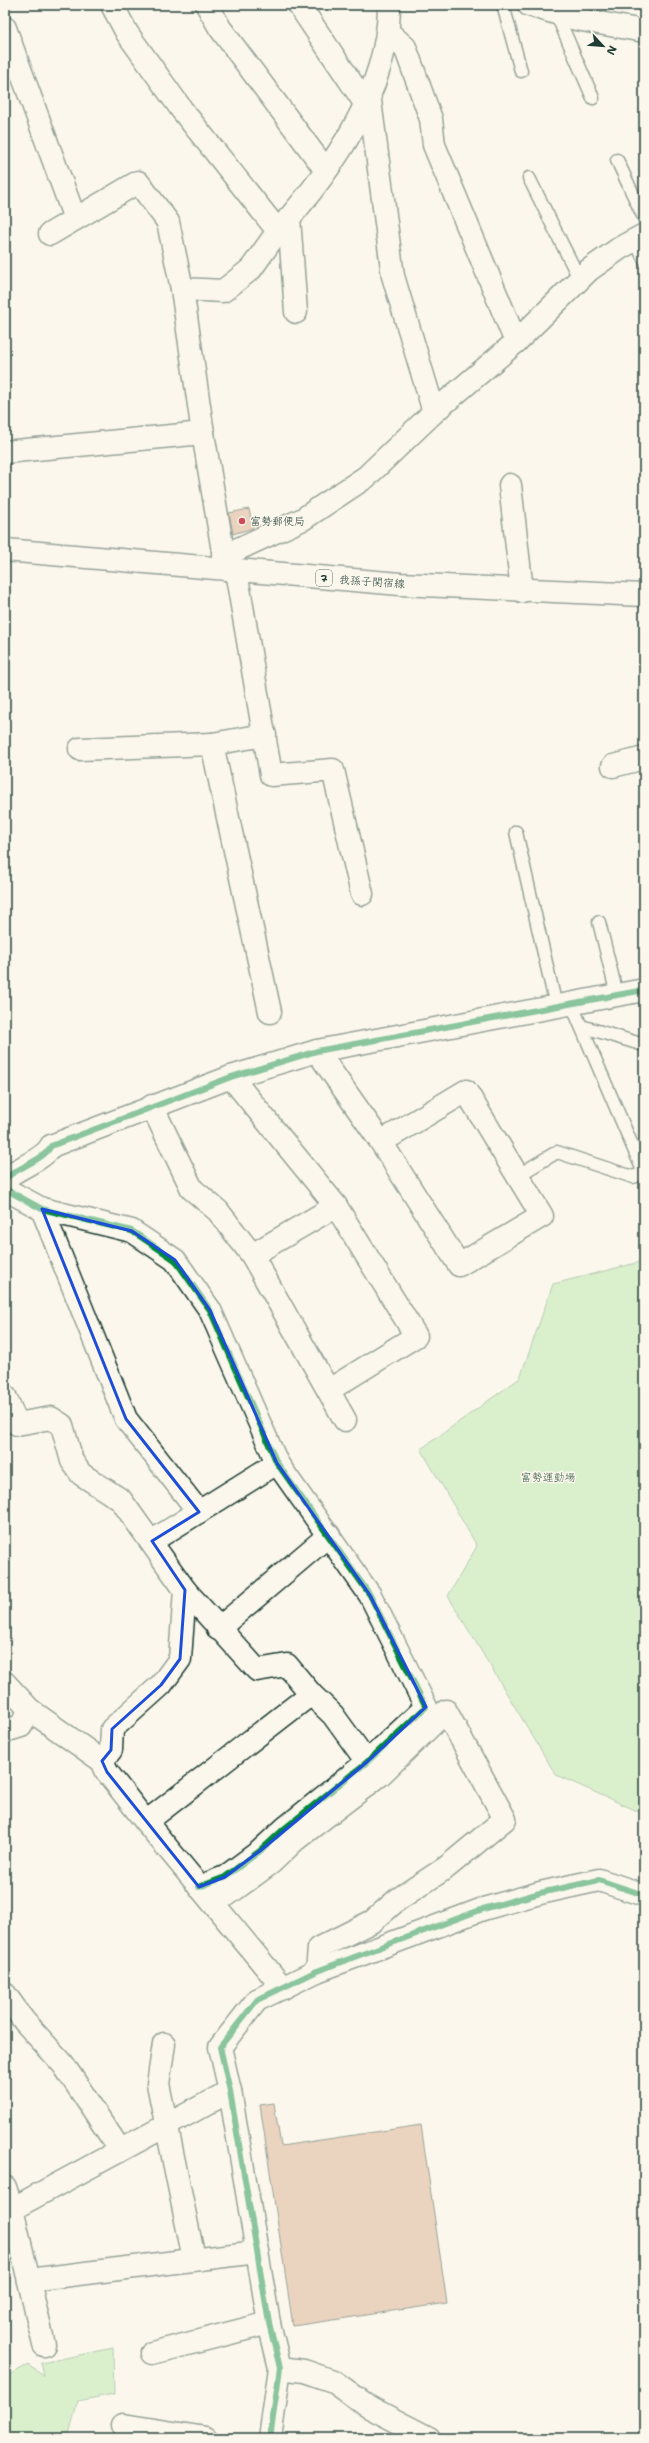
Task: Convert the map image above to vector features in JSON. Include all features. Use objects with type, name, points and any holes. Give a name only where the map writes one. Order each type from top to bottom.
[{"type":"street","points":[[112,5],[127,33],[182,110],[284,224],[296,312]]},
{"type":"street","points":[[207,5],[220,28],[325,169]]},
{"type":"street","points":[[299,5],[367,98],[393,276],[434,412]]},
{"type":"street","points":[[529,5],[576,19],[644,31]]},
{"type":"street","points":[[182,289],[223,291],[251,269],[325,169],[350,133],[376,79],[388,32],[389,6]]},
{"type":"street","points":[[5,28],[75,219]]},
{"type":"street","points":[[388,32],[405,47],[431,119],[434,145],[516,342]]},
{"type":"street","points":[[50,234],[138,182],[168,222],[182,289],[202,433],[228,565],[266,735],[271,775],[333,770],[362,894]]},
{"type":"street","points":[[228,565],[303,519],[366,477],[434,412],[516,342],[580,278],[620,248],[641,244]]},
{"type":"street","points":[[5,452],[202,433]]},
{"type":"street","points":[[510,485],[522,591]]},
{"type":"street","name":"我孫子関宿線","points":[[5,550],[228,565],[400,584],[522,591],[644,595]]},
{"type":"street","points":[[80,749],[212,744],[266,735]]},
{"type":"street","points":[[212,744],[270,1012]]},
{"type":"street","points":[[613,766],[644,758]]},
{"type":"street","points":[[5,1179],[15,1169],[48,1153],[52,1146],[152,1106],[231,1077],[316,1051],[644,990]]},
{"type":"street","points":[[316,1051],[381,1142],[459,1265],[542,1216],[466,1091],[381,1142]]},
{"type":"street","points":[[231,1077],[336,1206],[416,1336],[329,1390]]},
{"type":"street","points":[[152,1106],[192,1189],[218,1211],[252,1255],[345,1420]]},
{"type":"street","points":[[5,1189],[42,1209],[132,1231],[175,1260],[210,1310],[277,1462],[370,1595],[426,1706],[367,1762],[285,1828],[260,1852],[225,1877],[205,1894]]},
{"type":"street","points":[[252,1255],[336,1206]]},
{"type":"street","points":[[42,1209],[126,1418],[199,1512]]},
{"type":"street","points":[[5,1396],[17,1424],[51,1418],[62,1425],[72,1461],[81,1474],[120,1500],[152,1541],[185,1590],[218,1629],[257,1670],[287,1665],[311,1694],[333,1714],[367,1762]]},
{"type":"street","points":[[152,1541],[277,1462]]},
{"type":"street","points":[[218,1629],[328,1534]]},
{"type":"street","points":[[102,1760],[111,1750],[112,1729],[160,1685],[180,1659],[185,1590]]},
{"type":"street","points":[[5,1683],[30,1710],[102,1760],[107,1772],[146,1822],[283,1988]]},
{"type":"street","points":[[146,1822],[311,1694]]},
{"type":"street","points":[[5,1731],[21,1726],[30,1710]]},
{"type":"street","points":[[205,1894],[226,1895],[271,1863],[295,1840],[380,1775],[446,1711],[505,1819],[447,1867],[397,1900],[373,1922],[319,1948],[316,1971]]},
{"type":"street","points":[[270,2438],[280,2368],[269,2323],[230,2091],[220,2047],[257,2000],[316,1971],[483,1909],[540,1892],[599,1880],[644,1895]]},
{"type":"street","points":[[5,1994],[24,2021],[63,2064],[120,2150]]},
{"type":"street","points":[[164,2044],[158,2084],[194,2260]]},
{"type":"street","points":[[12,2209],[230,2091]]},
{"type":"street","points":[[5,2187],[12,2209],[44,2345]]},
{"type":"street","points":[[28,2280],[257,2252]]},
{"type":"street","points":[[152,2353],[269,2323]]},
{"type":"street","points":[[280,2368],[304,2371],[333,2381],[369,2407],[430,2438]]},
{"type":"street","points":[[124,2425],[206,2438]]},
{"type":"lane","points":[[504,5],[521,71]]},
{"type":"lane","points":[[556,13],[593,98]]},
{"type":"lane","points":[[617,160],[644,218]]},
{"type":"lane","points":[[529,178],[580,278]]},
{"type":"lane","points":[[516,832],[563,1005],[581,1026],[644,1173],[633,1177],[557,1152],[518,1176]]},
{"type":"lane","points":[[600,922],[617,995]]},
{"type":"lane","points":[[581,1026],[644,1045]]},
{"type":"highlighted area","points":[[42,1209],[132,1231],[175,1260],[210,1310],[277,1463],[370,1595],[426,1707],[367,1762],[260,1851],[225,1877],[199,1887],[107,1772],[102,1761],[111,1750],[112,1729],[161,1685],[180,1659],[185,1590],[152,1541],[199,1512],[126,1419]]},
{"type":"green space","name":"富勢運動場","points":[[644,1261],[644,1814],[556,1775],[448,1596],[477,1546],[421,1449],[520,1378],[553,1284]]},
{"type":"green space","points":[[113,2348],[114,2394],[78,2401],[68,2438],[5,2438],[5,2377],[28,2365],[44,2376],[41,2363]]},
{"type":"building","points":[[249,509],[253,528],[233,534],[229,513]]},
{"type":"building","points":[[274,2103],[281,2146],[421,2125],[447,2303],[293,2326],[260,2105]]},
{"type":"cycle path","points":[[5,1179],[43,1155],[51,1146],[231,1077],[317,1051],[644,990]]},
{"type":"cycle path","points":[[5,1189],[42,1209],[132,1231],[175,1260],[210,1310],[277,1463],[370,1595],[426,1707],[367,1762],[285,1828],[260,1851],[225,1877],[199,1887]]},
{"type":"cycle path","points":[[270,2438],[280,2368],[269,2323],[230,2091],[220,2047],[257,2000],[317,1971],[483,1909],[540,1893],[599,1880],[644,1895]]},
{"type":"place","name":"富勢郵便局","points":[[242,521]]}]
